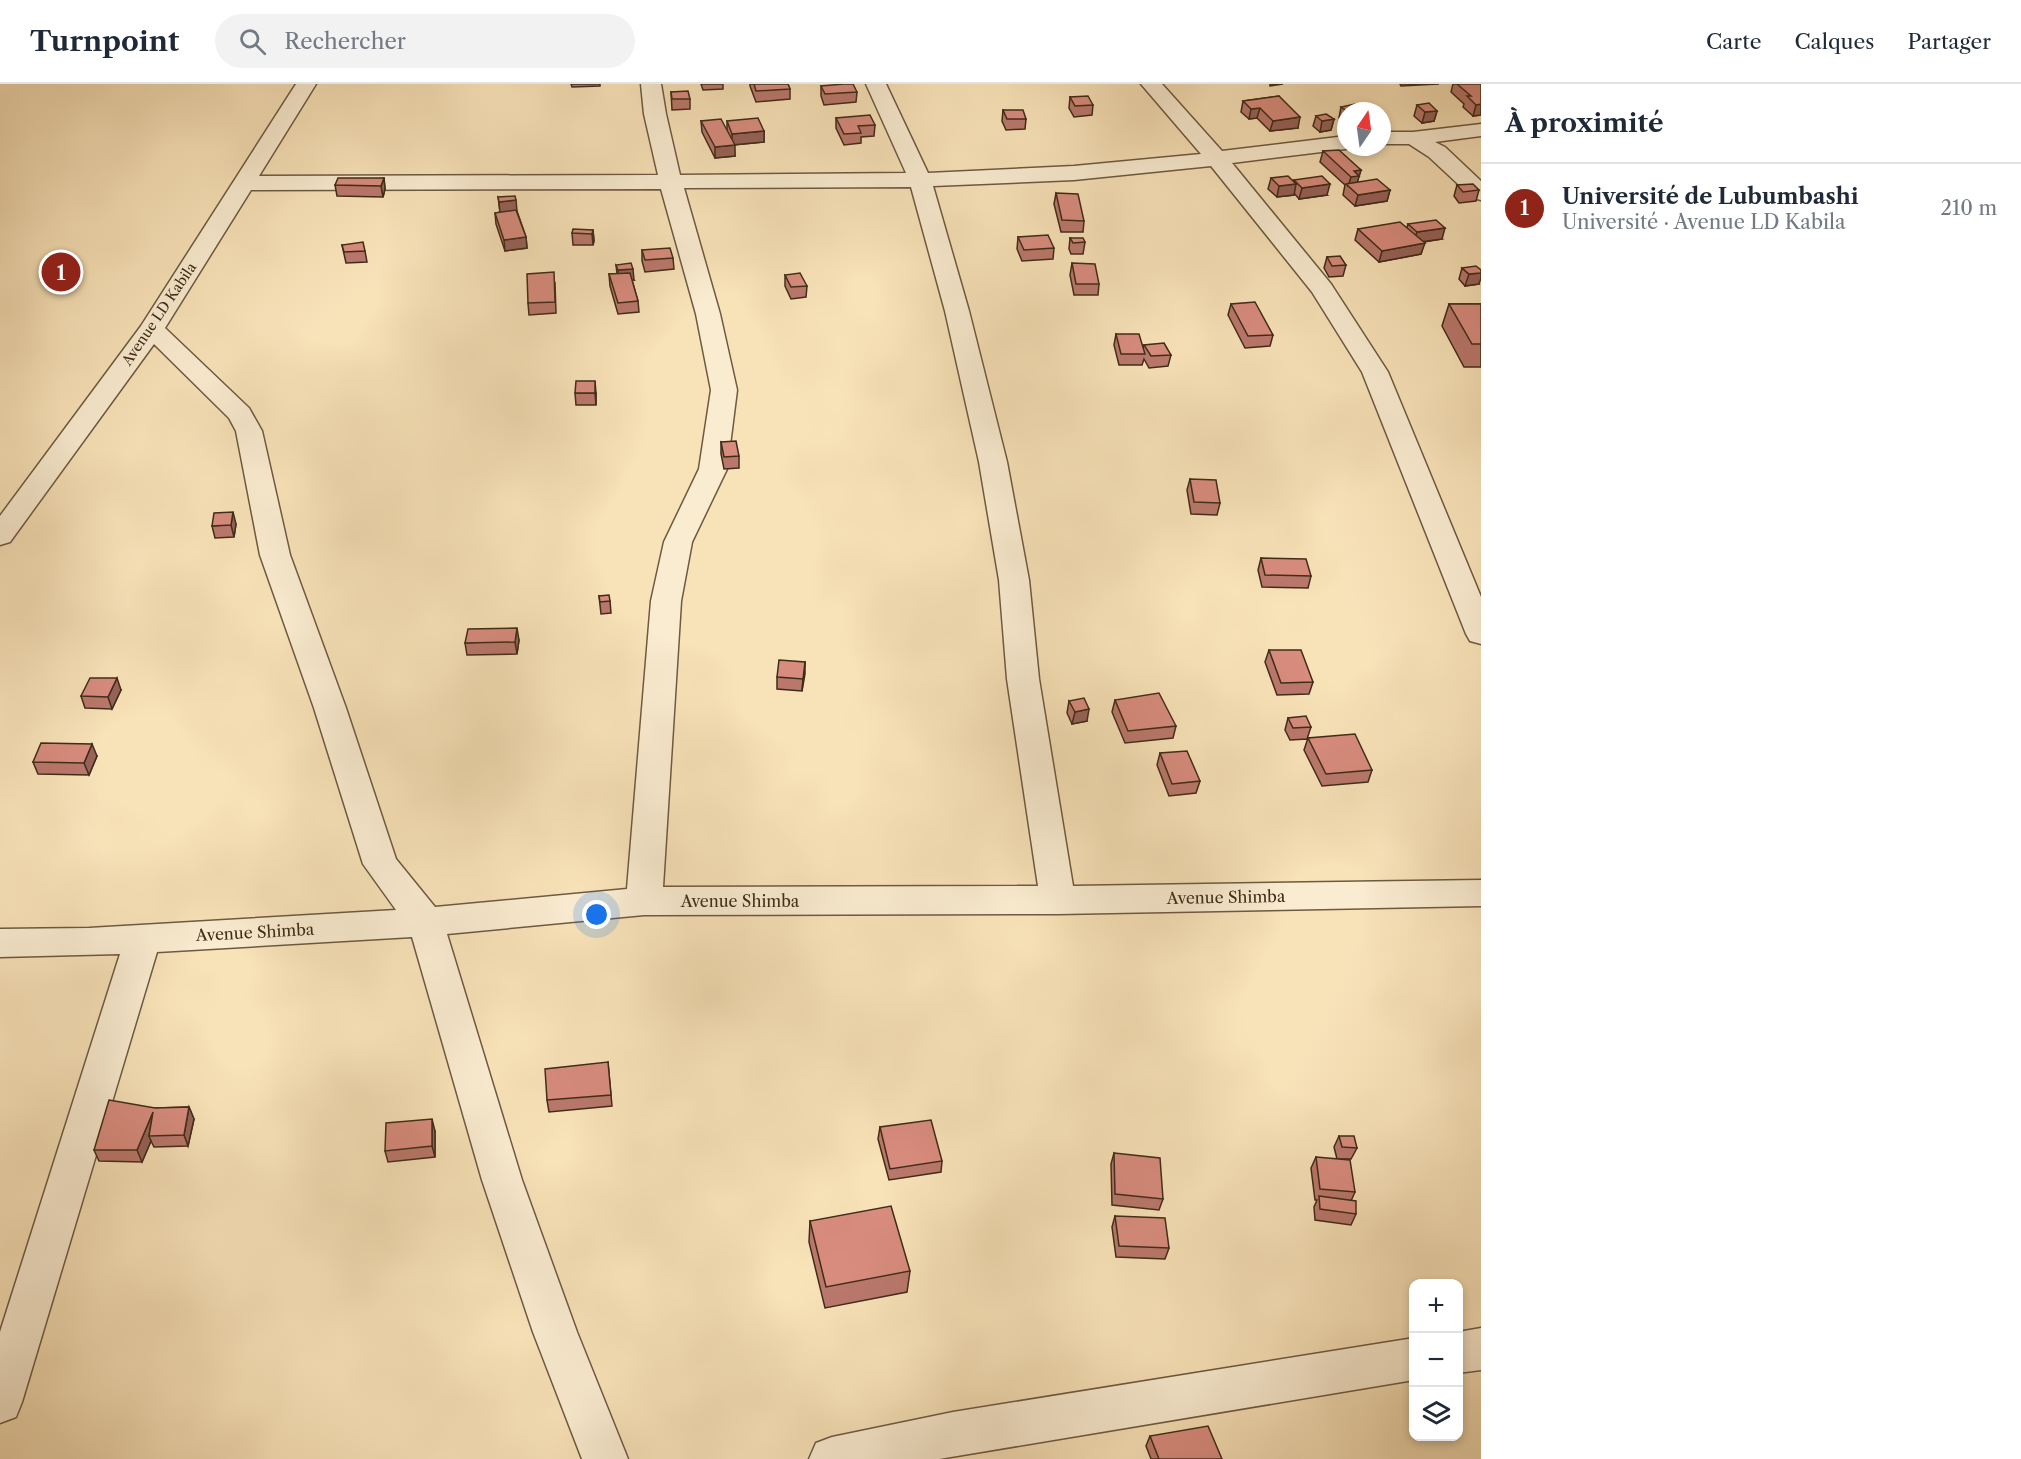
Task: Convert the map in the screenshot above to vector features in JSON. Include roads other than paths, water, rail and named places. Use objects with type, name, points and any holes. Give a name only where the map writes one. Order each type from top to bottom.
[{"type":"street","name":"Avenue LD Kabila","points":[[0,536],[152,328],[246,183],[306,84]]},
{"type":"street","points":[[644,902],[666,601],[678,542],[713,469],[724,390],[708,314],[671,183],[655,114],[651,84]]},
{"type":"street","points":[[876,84],[920,180],[957,311],[993,462],[1014,580],[1023,679],[1058,900]]},
{"type":"street","points":[[1151,84],[1218,160],[1322,289],[1375,372],[1481,634]]},
{"type":"street","points":[[1391,138],[1413,138],[1481,130]]},
{"type":"street","points":[[1413,138],[1437,152],[1481,193]]},
{"type":"street","points":[[246,183],[671,183],[920,180],[1074,173],[1218,160],[1337,144]]},
{"type":"street","points":[[152,328],[240,414],[249,431],[275,555],[330,708],[380,864],[426,922],[502,1180],[555,1332],[605,1459]]},
{"type":"street","name":"Avenue Shimba","points":[[0,943],[142,939],[426,922],[644,902],[1058,900],[1481,893]]},
{"type":"street","points":[[0,1402],[142,939]]},
{"type":"street","points":[[1463,1352],[1481,1349]]},
{"type":"street","points":[[832,1459],[953,1434],[1409,1360]]},
{"type":"place","name":"Université de Lubumbashi","points":[[61,272]]}]
